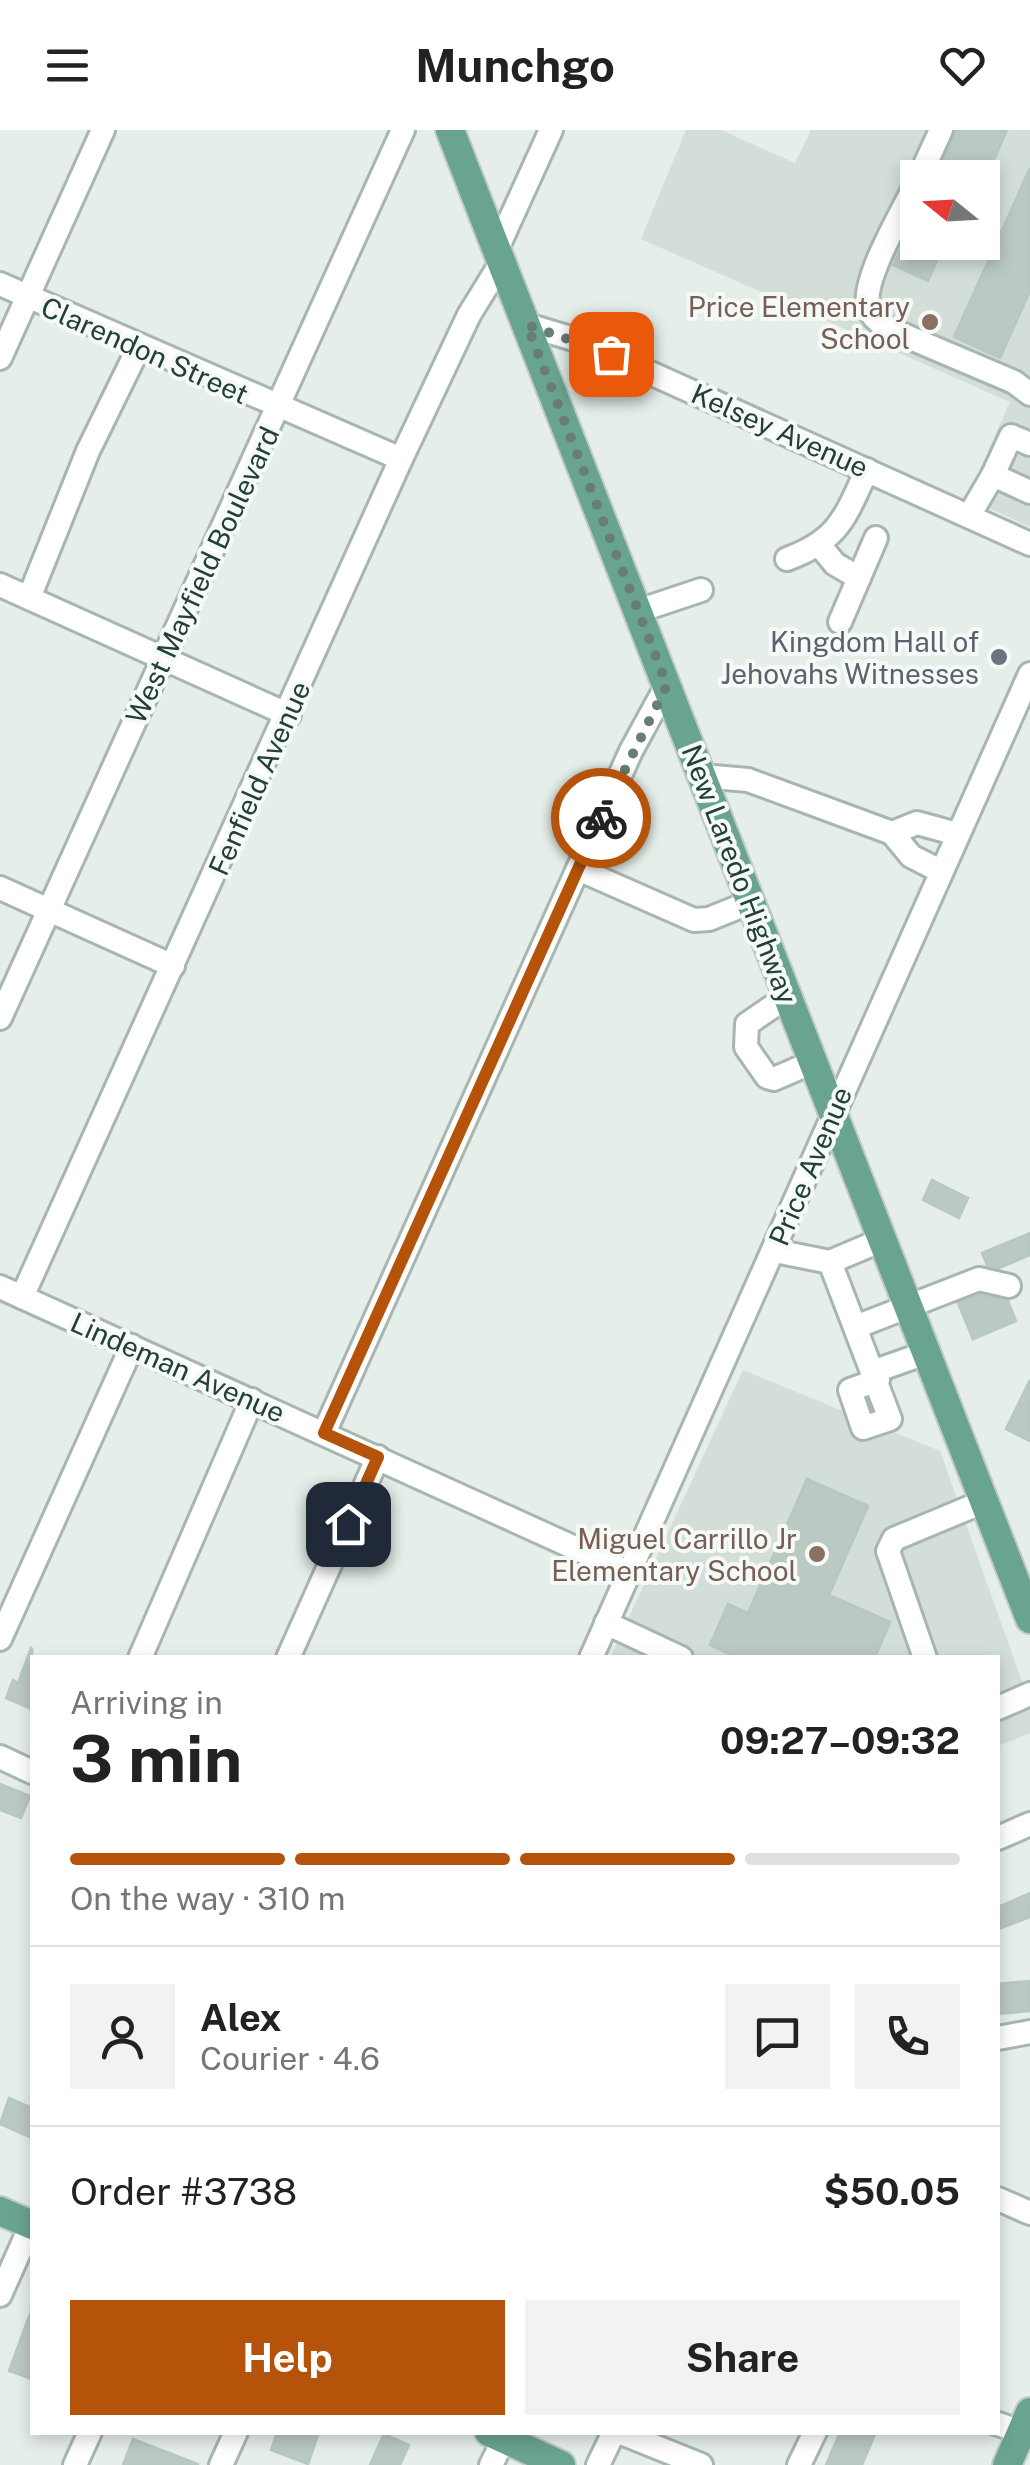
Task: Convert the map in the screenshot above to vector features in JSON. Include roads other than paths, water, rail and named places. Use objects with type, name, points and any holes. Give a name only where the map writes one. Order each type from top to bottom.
[{"type":"main road","name":"New Laredo Highway","points":[[450,130],[1030,1619]]},
{"type":"main road","points":[[0,2211],[30,2224]]},
{"type":"main road","points":[[1007,2465],[1020,2426]]},
{"type":"main road","points":[[497,2436],[559,2464]]},
{"type":"street","points":[[0,358],[103,130]]},
{"type":"street","name":"West Mayfield Boulevard","points":[[0,1018],[402,130]]},
{"type":"street","name":"Fenfield Avenue","points":[[8,1297],[173,966],[401,459],[499,257],[551,130]]},
{"type":"street","points":[[927,160],[941,130]]},
{"type":"street","points":[[900,218],[870,282],[868,302],[874,318],[887,328],[1014,382],[1030,394]]},
{"type":"street","name":"Clarendon Street","points":[[0,284],[278,409],[401,459]]},
{"type":"street","name":"Kelsey Avenue","points":[[527,325],[577,340],[1030,544]]},
{"type":"street","points":[[29,598],[88,451],[138,347]]},
{"type":"street","points":[[970,516],[1011,436],[1030,444]]},
{"type":"street","points":[[788,559],[822,547],[849,509],[868,470]]},
{"type":"street","points":[[993,475],[1030,492]]},
{"type":"street","points":[[840,622],[876,538]]},
{"type":"street","points":[[822,547],[835,564],[859,578]]},
{"type":"street","points":[[0,585],[288,714]]},
{"type":"street","points":[[638,611],[701,590]]},
{"type":"street","name":"Price Avenue","points":[[592,1655],[1030,674]]},
{"type":"street","points":[[324,1433],[578,869],[667,685]]},
{"type":"street","points":[[702,776],[748,780],[892,834],[910,856],[940,870]]},
{"type":"street","points":[[892,834],[917,823],[957,834]]},
{"type":"street","points":[[578,869],[694,920],[709,919],[751,902]]},
{"type":"street","points":[[0,888],[173,966]]},
{"type":"street","points":[[788,996],[747,1024],[746,1047],[766,1077],[774,1078],[813,1062]]},
{"type":"street","points":[[775,1251],[830,1262],[882,1240]]},
{"type":"street","points":[[830,1262],[876,1376],[926,1353]]},
{"type":"street","points":[[858,1326],[979,1279],[1009,1286]]},
{"type":"street","name":"Lindeman Avenue","points":[[8,1297],[132,1346],[630,1572]]},
{"type":"street","points":[[0,1639],[132,1346]]},
{"type":"street","points":[[141,1655],[252,1400]]},
{"type":"street","points":[[289,1655],[378,1457]]},
{"type":"street","points":[[924,1655],[888,1551],[894,1539],[984,1502]]},
{"type":"street","points":[[606,1623],[674,1655]]},
{"type":"street","points":[[1000,1707],[1030,1694]]},
{"type":"street","points":[[0,1757],[30,1771]]},
{"type":"street","points":[[1000,1837],[1030,1824]]},
{"type":"street","points":[[1000,2038],[1030,2032]]},
{"type":"street","points":[[1000,2200],[1030,2213]]},
{"type":"street","points":[[0,2295],[30,2229]]},
{"type":"street","points":[[74,2465],[89,2435]]},
{"type":"street","points":[[221,2465],[235,2435]]},
{"type":"street","points":[[598,2465],[615,2435]]},
{"type":"street","points":[[625,2435],[701,2465]]},
{"type":"street","points":[[799,2465],[814,2435]]},
{"type":"street","points":[[492,2465],[497,2436]]},
{"type":"place","name":"Price Elementary School","points":[[930,322]]},
{"type":"place","name":"Kingdom Hall of Jehovahs Witnesses","points":[[999,657]]},
{"type":"place","name":"Miguel Carrillo Jr Elementary School","points":[[817,1554]]}]
